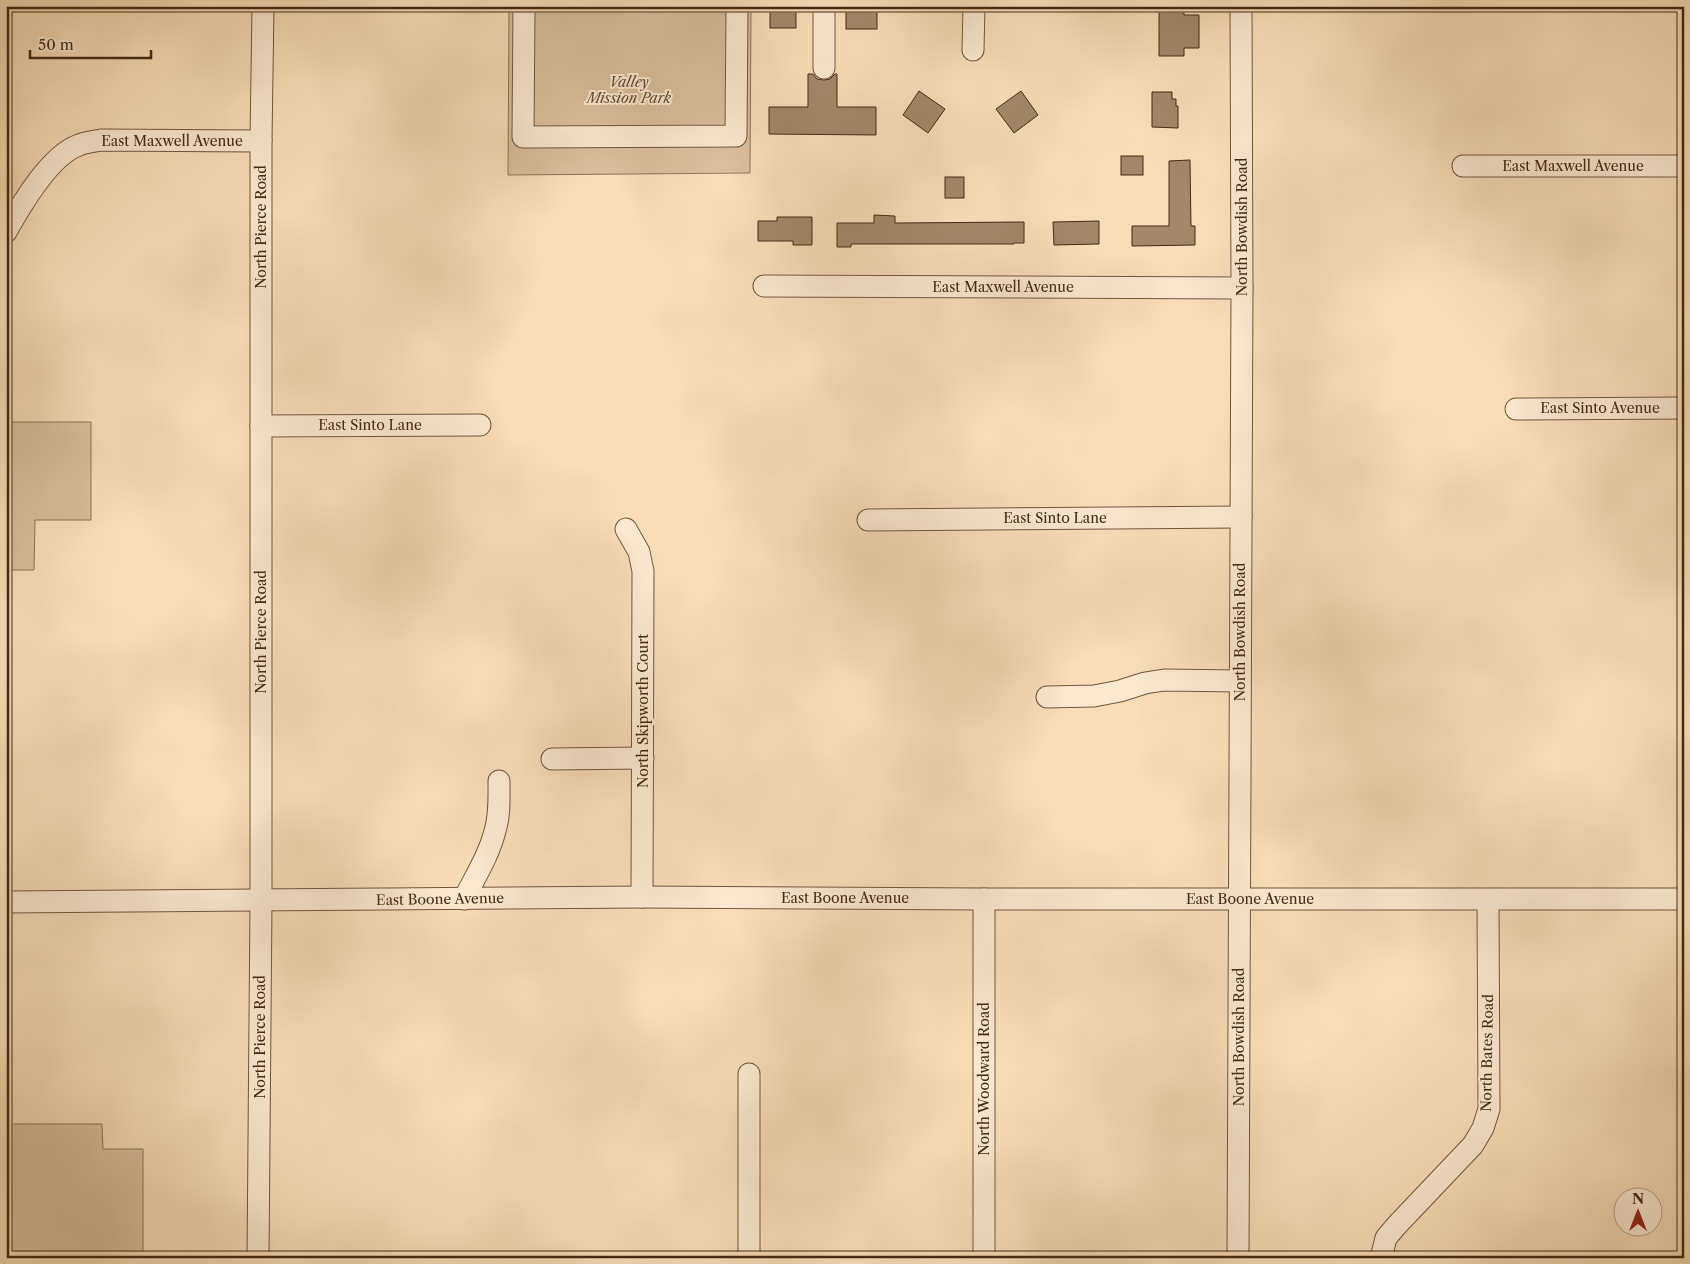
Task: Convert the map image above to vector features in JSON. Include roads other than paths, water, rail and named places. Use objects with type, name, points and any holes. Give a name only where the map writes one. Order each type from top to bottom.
[{"type":"street","name":"North Pierce Road","points":[[258,1258],[261,901],[260,141],[264,6]]},
{"type":"street","points":[[524,6],[523,137],[736,136],[737,6]]},
{"type":"street","points":[[824,6],[824,68]]},
{"type":"street","points":[[973,50],[974,6]]},
{"type":"street","name":"North Bowdish Road","points":[[1238,1258],[1242,288],[1241,6]]},
{"type":"street","name":"East Maxwell Avenue","points":[[7,228],[43,174],[58,158],[78,145],[102,140],[260,141]]},
{"type":"street","name":"East Maxwell Avenue","points":[[1463,166],[1684,166]]},
{"type":"street","name":"East Maxwell Avenue","points":[[764,286],[1242,288]]},
{"type":"street","name":"East Sinto Avenue","points":[[1516,409],[1684,408]]},
{"type":"street","name":"East Sinto Lane","points":[[261,426],[480,425]]},
{"type":"street","name":"East Sinto Lane","points":[[868,520],[1241,517]]},
{"type":"street","name":"North Skipworth Court","points":[[626,529],[640,552],[643,571],[642,897]]},
{"type":"street","points":[[1047,698],[1094,696],[1164,680],[1240,681]]},
{"type":"street","points":[[552,759],[643,758]]},
{"type":"street","points":[[464,899],[489,850],[496,830],[499,781]]},
{"type":"street","name":"East Boone Avenue","points":[[6,902],[642,897],[1684,899]]},
{"type":"street","name":"North Woodward Road","points":[[984,899],[984,1258]]},
{"type":"street","name":"North Bates Road","points":[[1381,1258],[1386,1238],[1397,1224],[1473,1145],[1483,1128],[1489,1109],[1488,900]]},
{"type":"street","points":[[749,1074],[749,1258]]},
{"type":"park label","name":"Valley Mission Park","points":[[629,90]]}]
